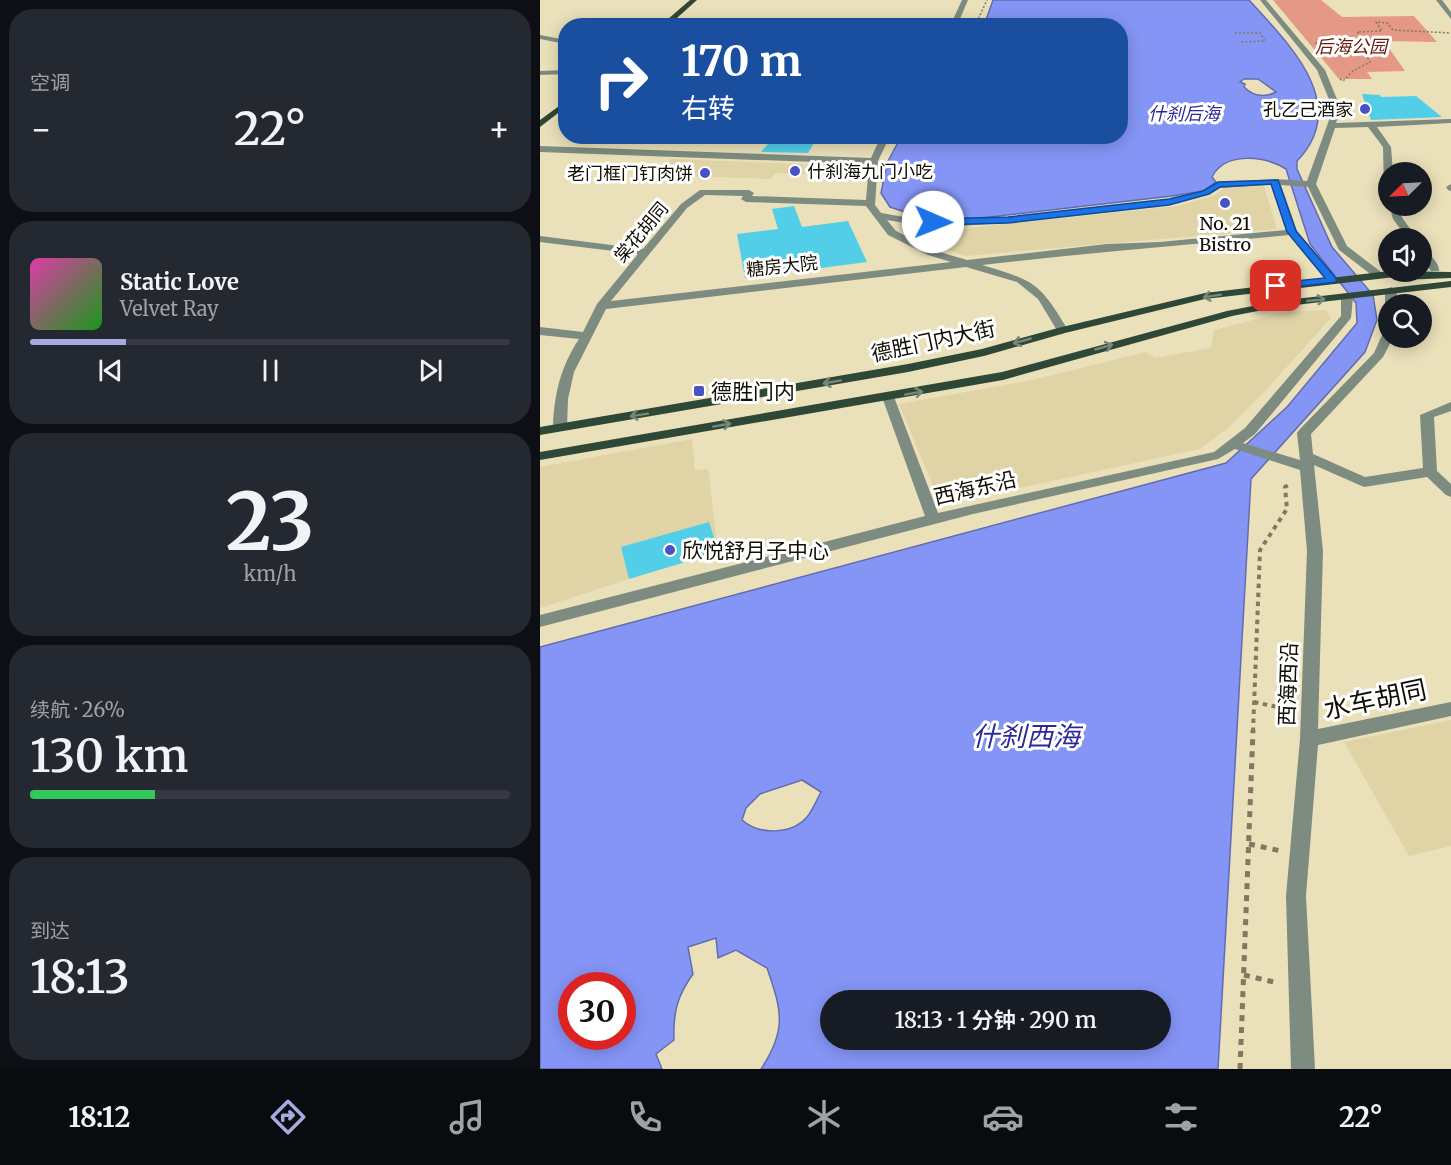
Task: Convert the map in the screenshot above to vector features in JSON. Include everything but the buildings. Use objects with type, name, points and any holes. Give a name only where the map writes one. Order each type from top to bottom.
[{"type":"main road","points":[[673,18],[694,0]]},
{"type":"main road","points":[[540,124],[544,118],[558,109]]},
{"type":"main road","points":[[1432,269],[1451,268]]},
{"type":"main road","points":[[1432,275],[1451,275]]},
{"type":"main road","points":[[1135,337],[1183,315],[1276,291],[1378,276]]},
{"type":"main road","name":"德胜门内大街","points":[[540,431],[908,368],[984,352],[1062,330],[1205,296],[1333,282]]},
{"type":"main road","points":[[540,456],[1003,376],[1135,337],[1278,304],[1451,284]]},
{"type":"street","points":[[957,18],[965,0]]},
{"type":"street","points":[[1263,0],[1321,70],[1337,109],[1329,126],[1311,184],[1343,248],[1378,274]]},
{"type":"street","points":[[1439,0],[1451,17]]},
{"type":"street","points":[[540,36],[557,32]]},
{"type":"street","points":[[540,36],[558,40]]},
{"type":"street","points":[[540,73],[558,72]]},
{"type":"street","points":[[1329,126],[1451,121]]},
{"type":"street","points":[[1372,126],[1387,147],[1388,162]]},
{"type":"street","points":[[882,144],[874,161],[870,206],[892,233],[932,253],[1021,280],[1042,297],[1062,330]]},
{"type":"street","points":[[540,149],[874,161]]},
{"type":"street","points":[[878,215],[922,222],[1008,220],[1169,202],[1206,192],[1218,184],[1275,182],[1311,184]]},
{"type":"street","points":[[1275,182],[1292,232],[1333,282]]},
{"type":"street","name":"棠花胡同","points":[[560,427],[560,398],[573,357],[599,315],[601,306],[684,206],[704,192],[749,193],[746,200],[870,203]]},
{"type":"street","name":"糖房大院","points":[[601,306],[1107,247],[1160,245],[1292,232]]},
{"type":"street","points":[[540,239],[645,252]]},
{"type":"street","points":[[1432,265],[1435,269]]},
{"type":"street","name":"西海东沿","points":[[540,621],[933,519],[1218,455],[1238,445],[1347,316],[1347,297]]},
{"type":"street","points":[[540,331],[586,336]]},
{"type":"street","name":"西海西沿","points":[[1303,1069],[1296,896],[1309,739],[1315,551],[1304,433],[1379,354],[1382,348]]},
{"type":"street","points":[[888,397],[933,519]]},
{"type":"street","points":[[1451,406],[1427,415],[1430,472],[1451,492]]},
{"type":"street","points":[[1238,445],[1364,483],[1430,472]]},
{"type":"street","name":"水车胡同","points":[[1309,739],[1451,709]]},
{"type":"path","points":[[979,18],[987,0]]},
{"type":"path","points":[[1360,45],[1364,40],[1357,32],[1382,31],[1376,22],[1387,23],[1393,30],[1451,33]]},
{"type":"path","points":[[1234,33],[1260,33],[1265,42],[1241,42]]},
{"type":"path","points":[[1298,43],[1360,45]]},
{"type":"path","points":[[1330,91],[1339,79],[1343,81],[1353,71],[1370,62],[1360,45]]},
{"type":"path","points":[[1240,1069],[1260,550],[1287,508],[1285,487],[1307,465]]},
{"type":"path","points":[[1254,702],[1310,714]]},
{"type":"path","points":[[1249,844],[1299,856]]},
{"type":"path","points":[[1244,975],[1299,988]]},
{"type":"shaded area","points":[[671,159],[855,166],[851,176],[775,173],[770,179],[688,176],[692,171],[663,170]]},
{"type":"shaded area","points":[[1264,186],[1277,229],[965,256],[930,243],[902,227],[959,229],[1178,206],[1213,196],[1225,188]]},
{"type":"shaded area","points":[[1326,310],[1331,318],[1265,391],[1228,428],[1200,449],[941,505],[899,404],[1032,380],[1146,352],[1155,358],[1211,348],[1214,330],[1285,312]]},
{"type":"shaded area","points":[[692,439],[695,470],[708,469],[718,550],[540,608],[540,467]]},
{"type":"shaded area","points":[[1451,720],[1451,846],[1409,856],[1344,742]]},
{"type":"green space","name":"后海公园","points":[[1273,0],[1321,0],[1342,17],[1414,16],[1437,42],[1384,41],[1405,71],[1367,72],[1372,79],[1339,79]]},
{"type":"water","name":"什刹西海","points":[[993,0],[1249,0],[1281,35],[1308,75],[1316,96],[1318,118],[1312,139],[1297,161],[1297,169],[1332,247],[1373,295],[1377,320],[1365,352],[1251,479],[1218,1069],[761,1069],[775,1043],[779,1020],[776,996],[767,968],[736,950],[718,958],[716,938],[688,947],[693,974],[677,1005],[674,1040],[656,1054],[662,1069],[540,1069],[540,647],[1226,463],[1287,407],[1357,323],[1356,303],[1310,244],[1286,169],[1267,161],[1246,158],[1226,163],[1212,177],[1216,182],[1203,191],[973,219],[923,218],[890,207],[881,193],[887,163],[897,144],[1128,144],[1128,18],[987,18]],"holes":[[[1244,79],[1258,79],[1276,92],[1267,95],[1255,94],[1240,82]],[[802,780],[821,792],[807,817],[784,830],[757,828],[742,820],[746,808],[760,794]]]},
{"type":"place","name":"孔乙己酒家","points":[[1365,109]]},
{"type":"place","name":"什刹海九门小吃","points":[[795,171]]},
{"type":"place","name":"老门框门钉肉饼","points":[[705,173]]},
{"type":"place","name":"No. 21 Bistro","points":[[1225,203]]},
{"type":"place","name":"德胜门内","points":[[699,391]]},
{"type":"place","name":"欣悦舒月子中心","points":[[670,550]]},
{"type":"route","points":[[933,222],[1008,220],[1169,202],[1206,192],[1218,184],[1275,182],[1292,232],[1332,280],[1276,286]]},
{"type":"water label","name":"什刹后海","points":[[1184,113]]}]
